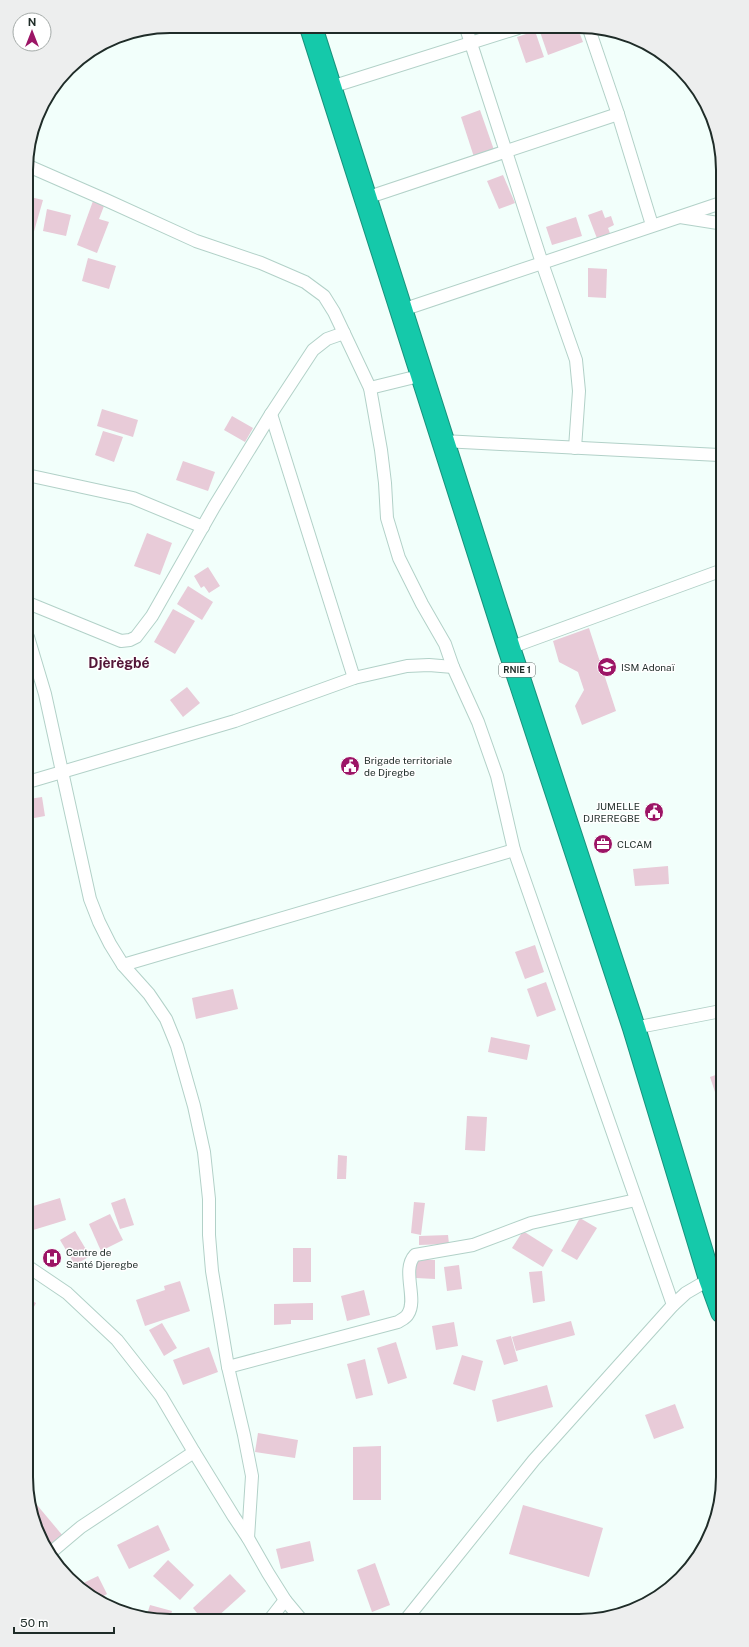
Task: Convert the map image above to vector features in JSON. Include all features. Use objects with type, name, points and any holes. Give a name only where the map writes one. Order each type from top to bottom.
[{"type":"highway","name":"RNIE 1","points":[[314,33],[509,648],[634,1028],[716,1296]]},
{"type":"street","points":[[468,33],[542,263],[576,360],[579,391],[575,448]]},
{"type":"street","points":[[331,87],[502,33]]},
{"type":"street","points":[[591,33],[618,114],[652,226]]},
{"type":"street","points":[[366,198],[618,114]]},
{"type":"street","points":[[33,168],[196,241],[261,263],[305,282],[324,296],[334,312],[370,388],[382,456],[387,518],[399,558],[422,604],[445,644],[453,667],[478,722],[497,776],[514,850],[673,1305]]},
{"type":"street","points":[[402,310],[716,205]]},
{"type":"street","points":[[679,216],[716,223]]},
{"type":"street","points":[[33,605],[121,641],[130,640],[136,637],[152,616],[203,527],[271,414],[313,350],[327,339],[344,333]]},
{"type":"street","points":[[370,388],[422,375]]},
{"type":"street","points":[[271,414],[354,678]]},
{"type":"street","points":[[443,441],[716,455]]},
{"type":"street","points":[[33,476],[133,498],[203,527]]},
{"type":"street","points":[[509,648],[716,572]]},
{"type":"street","points":[[33,655],[45,694],[61,773],[90,899],[104,933],[123,965],[149,994],[166,1018],[177,1046],[194,1106],[204,1152],[209,1199],[209,1236],[212,1272],[228,1367],[252,1476],[248,1538]]},
{"type":"street","points":[[33,781],[235,721],[354,678],[407,666],[428,665],[453,667]]},
{"type":"street","points":[[123,965],[514,850]]},
{"type":"street","points":[[634,1028],[716,1012]]},
{"type":"street","points":[[228,1367],[398,1322],[408,1316],[411,1308],[410,1266],[412,1258],[415,1255],[473,1245],[532,1223],[636,1200]]},
{"type":"street","points":[[33,1270],[66,1293],[117,1340],[162,1396],[194,1452],[268,1573],[285,1600],[297,1614]]},
{"type":"street","points":[[410,1614],[534,1460],[673,1305],[686,1293],[710,1279]]},
{"type":"street","points":[[54,1550],[81,1527],[194,1452]]},
{"type":"street","points":[[273,1614],[285,1600]]},
{"type":"building","points":[[529,33],[536,33],[544,57],[526,63],[517,37]]},
{"type":"building","points":[[540,33],[580,33],[583,42],[548,55]]},
{"type":"building","points":[[480,110],[494,150],[474,157],[461,117]]},
{"type":"building","points":[[503,175],[515,203],[499,209],[487,181]]},
{"type":"building","points":[[33,198],[43,200],[33,235]]},
{"type":"building","points":[[93,201],[104,206],[99,219],[109,222],[97,253],[77,245]]},
{"type":"building","points":[[47,209],[71,215],[66,236],[43,231]]},
{"type":"building","points":[[602,210],[605,218],[611,216],[614,225],[608,228],[611,236],[598,241],[588,215]]},
{"type":"building","points":[[576,217],[582,236],[552,245],[546,227]]},
{"type":"building","points":[[88,258],[116,266],[109,289],[82,281]]},
{"type":"building","points":[[588,268],[607,269],[606,298],[588,297]]},
{"type":"building","points":[[102,409],[138,420],[133,437],[97,426]]},
{"type":"building","points":[[232,416],[253,428],[245,442],[224,430]]},
{"type":"building","points":[[103,431],[123,437],[114,462],[95,455]]},
{"type":"building","points":[[183,461],[215,472],[208,491],[176,480]]},
{"type":"building","points":[[147,533],[172,543],[160,575],[134,566]]},
{"type":"building","points":[[208,567],[220,586],[209,593],[204,586],[201,588],[194,576]]},
{"type":"building","points":[[188,586],[213,602],[202,620],[177,604]]},
{"type":"building","points":[[173,609],[195,621],[175,654],[154,642]]},
{"type":"building","points":[[589,628],[616,711],[582,725],[575,706],[584,690],[578,672],[559,662],[553,641]]},
{"type":"building","points":[[187,687],[200,703],[183,717],[170,700]]},
{"type":"building","points":[[42,797],[45,816],[33,818],[33,798]]},
{"type":"building","points":[[668,866],[669,884],[635,886],[633,869]]},
{"type":"building","points":[[535,945],[544,972],[525,979],[515,952]]},
{"type":"building","points":[[546,982],[556,1010],[537,1017],[527,989]]},
{"type":"building","points":[[233,989],[238,1009],[196,1019],[192,998]]},
{"type":"building","points":[[491,1037],[530,1045],[527,1060],[488,1052]]},
{"type":"building","points":[[716,1075],[716,1095],[710,1077]]},
{"type":"building","points":[[467,1116],[487,1117],[485,1151],[465,1150]]},
{"type":"building","points":[[338,1155],[347,1156],[346,1179],[337,1179]]},
{"type":"building","points":[[60,1198],[66,1220],[33,1230],[33,1206]]},
{"type":"building","points":[[125,1198],[134,1225],[120,1229],[111,1203]]},
{"type":"building","points":[[414,1202],[425,1203],[421,1235],[411,1233]]},
{"type":"building","points":[[110,1214],[123,1240],[101,1251],[89,1224]]},
{"type":"building","points":[[580,1218],[597,1228],[577,1260],[561,1251]]},
{"type":"building","points":[[75,1231],[90,1256],[75,1265],[60,1240]]},
{"type":"building","points":[[523,1231],[553,1250],[543,1267],[512,1248]]},
{"type":"building","points":[[448,1235],[449,1244],[419,1245],[419,1236]]},
{"type":"building","points":[[293,1248],[311,1248],[311,1282],[293,1282]]},
{"type":"building","points":[[416,1259],[435,1260],[435,1279],[416,1278]]},
{"type":"building","points":[[459,1265],[462,1289],[447,1291],[444,1267]]},
{"type":"building","points":[[542,1271],[545,1301],[533,1303],[529,1272]]},
{"type":"building","points":[[180,1281],[190,1311],[145,1326],[136,1300],[165,1290],[164,1286]]},
{"type":"building","points":[[364,1290],[370,1315],[347,1321],[341,1296]]},
{"type":"building","points":[[33,1302],[36,1303],[33,1308]]},
{"type":"building","points":[[313,1303],[313,1320],[291,1320],[291,1324],[274,1325],[274,1304]]},
{"type":"building","points":[[571,1321],[575,1335],[516,1351],[512,1337]]},
{"type":"building","points":[[454,1322],[458,1346],[436,1350],[432,1326]]},
{"type":"building","points":[[162,1323],[177,1348],[164,1356],[149,1330]]},
{"type":"building","points":[[511,1336],[518,1361],[504,1365],[496,1340]]},
{"type":"building","points":[[396,1342],[407,1378],[388,1384],[377,1348]]},
{"type":"building","points":[[209,1347],[218,1372],[183,1385],[173,1360]]},
{"type":"building","points":[[462,1355],[483,1361],[475,1391],[453,1384]]},
{"type":"building","points":[[365,1359],[373,1395],[356,1399],[347,1364]]},
{"type":"building","points":[[547,1385],[553,1407],[497,1422],[492,1400]]},
{"type":"building","points":[[675,1404],[684,1428],[654,1439],[645,1415]]},
{"type":"building","points":[[258,1433],[298,1440],[295,1458],[255,1452]]},
{"type":"building","points":[[381,1446],[381,1500],[353,1500],[353,1447]]},
{"type":"building","points":[[36,1504],[63,1536],[51,1546],[43,1530]]},
{"type":"building","points":[[523,1505],[603,1528],[589,1577],[509,1554]]},
{"type":"building","points":[[158,1525],[170,1550],[129,1569],[117,1545]]},
{"type":"building","points":[[310,1541],[314,1561],[281,1569],[276,1549]]},
{"type":"building","points":[[168,1560],[194,1585],[180,1600],[153,1576]]},
{"type":"building","points":[[375,1563],[390,1605],[372,1612],[357,1570]]},
{"type":"building","points":[[230,1574],[246,1591],[220,1614],[198,1614],[193,1608]]},
{"type":"building","points":[[98,1576],[107,1594],[103,1596],[84,1583]]},
{"type":"building","points":[[150,1605],[172,1611],[171,1614],[148,1612]]},
{"type":"place","name":"ISM Adonaï","points":[[607,667]]},
{"type":"place","name":"Brigade territoriale de Djregbe","points":[[350,766]]},
{"type":"place","name":"JUMELLE DJREREGBE","points":[[654,812]]},
{"type":"place","name":"CLCAM","points":[[603,844]]},
{"type":"place","name":"Centre de Santé Djeregbe","points":[[52,1258]]},
{"type":"district","name":"Djèrègbé","points":[[119,663]]}]
